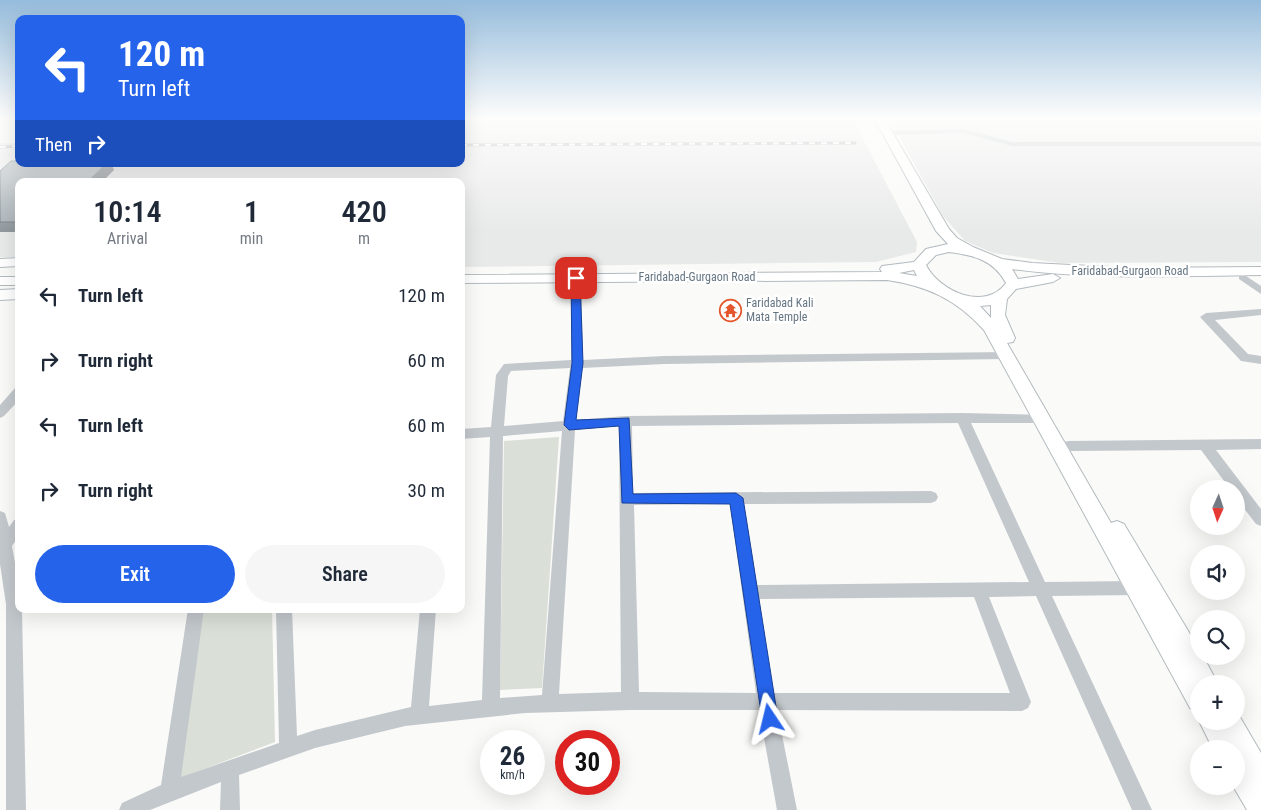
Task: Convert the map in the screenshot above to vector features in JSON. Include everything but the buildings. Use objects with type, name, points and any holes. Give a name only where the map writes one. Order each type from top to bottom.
[{"type":"main road","points":[[890,156],[932,231],[934,251]]},
{"type":"main road","points":[[900,156],[943,231],[952,241],[968,250]]},
{"type":"main road","points":[[932,286],[922,275],[919,264],[924,256],[934,251],[949,248],[968,250]]},
{"type":"main road","name":"Faridabad-Gurgaon Road","points":[[968,250],[984,254],[1000,263],[1035,269],[1071,271],[1261,270]]},
{"type":"main road","points":[[0,262],[11,275]]},
{"type":"main road","points":[[1000,263],[1009,272],[1006,292],[997,315],[1002,328],[1201,675]]},
{"type":"main road","name":"Faridabad-Gurgaon Road","points":[[465,272],[884,270],[902,269],[919,264]]},
{"type":"main road","name":"Faridabad-Gurgaon Road","points":[[465,279],[887,276],[915,280],[965,300],[984,302],[1027,281],[1065,278],[1261,277]]},
{"type":"main road","points":[[0,295],[15,294]]},
{"type":"main road","points":[[950,295],[982,316],[1006,355],[1190,683]]},
{"type":"main road","points":[[1233,730],[1261,778]]},
{"type":"main road","points":[[1245,781],[1261,809]]},
{"type":"street","points":[[1243,277],[1261,292]]},
{"type":"street","points":[[550,703],[569,425],[577,363],[576,278]]},
{"type":"street","points":[[1261,312],[1206,318],[1245,358],[1261,360]]},
{"type":"street","points":[[492,708],[497,431],[504,370],[516,365],[577,363],[1006,355]]},
{"type":"street","points":[[1,411],[15,395]]},
{"type":"street","points":[[962,418],[1142,810]]},
{"type":"street","points":[[465,434],[624,421],[1041,418]]},
{"type":"street","points":[[624,421],[630,701]]},
{"type":"street","points":[[1204,444],[1261,520]]},
{"type":"street","points":[[1069,446],[1261,444]]},
{"type":"street","points":[[626,499],[931,497]]},
{"type":"street","points":[[736,498],[766,701],[787,810]]},
{"type":"street","points":[[0,517],[14,579],[16,810]]},
{"type":"street","points":[[5,544],[15,530]]},
{"type":"street","points":[[749,592],[1136,588]]},
{"type":"street","points":[[129,810],[170,791],[315,740],[419,716],[550,703],[630,701],[1022,702],[979,590]]},
{"type":"street","points":[[170,791],[195,613]]},
{"type":"street","points":[[284,613],[288,749]]},
{"type":"street","points":[[419,716],[428,613]]},
{"type":"street","points":[[230,770],[230,810]]},
{"type":"shaded area","points":[[0,156],[15,156],[15,167],[465,167],[465,156],[872,156],[917,242],[916,252],[876,262],[465,267],[465,178],[15,178],[15,257],[0,257]]},
{"type":"shaded area","points":[[910,156],[1261,156],[1261,262],[1060,263],[993,253],[965,241],[943,216]]},
{"type":"shaded area","points":[[559,437],[542,688],[500,690],[504,441]]},
{"type":"shaded area","points":[[202,613],[272,613],[275,742],[180,778]]},
{"type":"place","name":"Faridabad Kali Mata Temple","points":[[730,310]]},
{"type":"route","points":[[576,278],[577,363],[569,425],[624,421],[626,499],[736,498],[770,719]]}]
